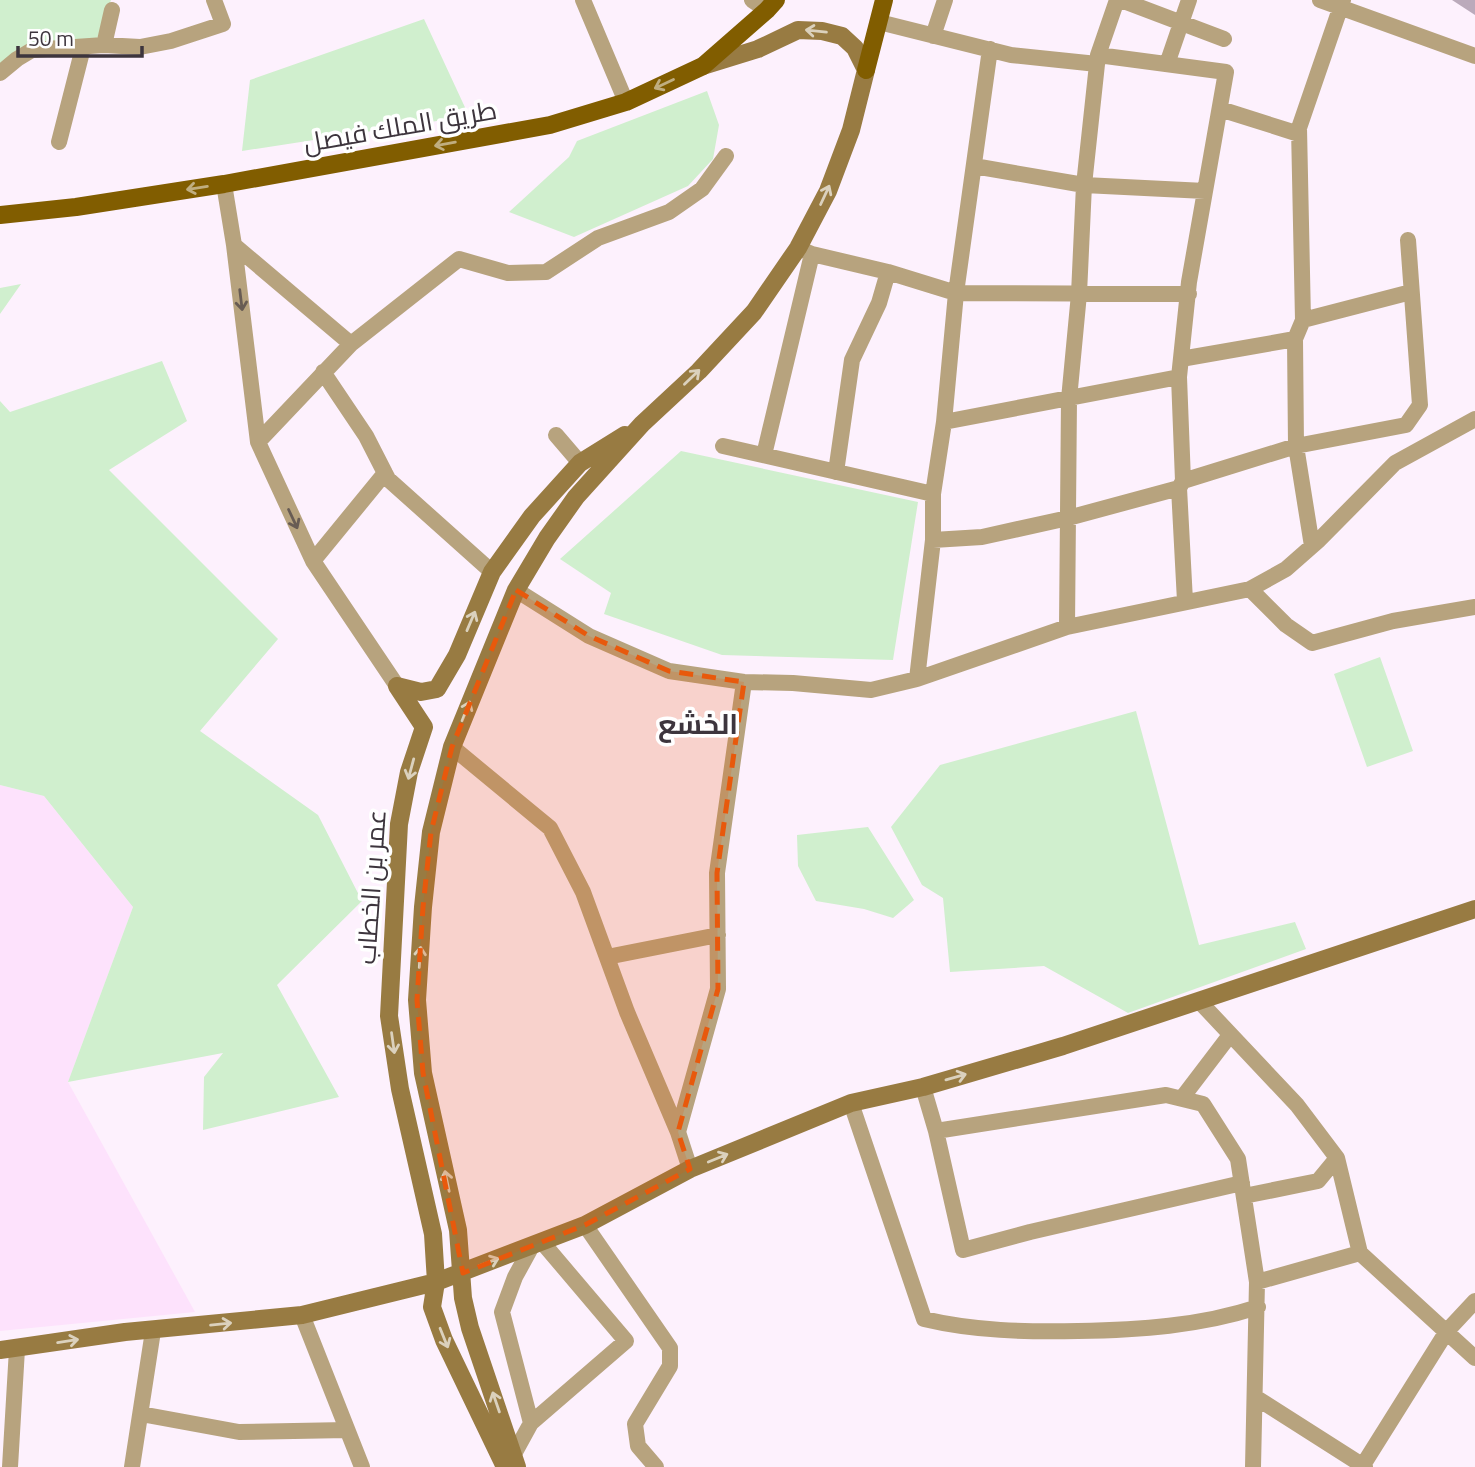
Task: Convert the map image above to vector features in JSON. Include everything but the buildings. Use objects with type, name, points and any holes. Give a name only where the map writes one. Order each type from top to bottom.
[{"type":"main road","points":[[866,70],[884,0]]},
{"type":"main road","name":"طريق الملك فيصل","points":[[0,215],[76,207],[224,184],[550,125],[626,102],[704,66],[771,5]]},
{"type":"street","points":[[0,74],[32,50],[104,45],[140,47],[171,41],[223,24],[214,0]]},
{"type":"street","points":[[583,0],[626,102]]},
{"type":"street","points":[[752,0],[771,5]]},
{"type":"street","points":[[933,36],[945,0]]},
{"type":"street","points":[[1068,627],[1069,399],[1079,294],[1084,185],[1098,60],[1119,0],[1224,39]]},
{"type":"street","points":[[1167,64],[1189,0]]},
{"type":"street","points":[[1320,0],[1341,4],[1475,56]]},
{"type":"street","points":[[1312,546],[1296,446],[1295,339],[1303,320],[1299,128],[1341,4]]},
{"type":"street","points":[[104,45],[112,10]]},
{"type":"street","points":[[879,22],[1011,55],[1167,64],[1226,72],[1189,282],[1179,376],[1185,601]]},
{"type":"street","points":[[704,66],[758,49],[798,30],[822,31],[842,36],[855,48],[866,70]]},
{"type":"street","points":[[59,142],[83,48]]},
{"type":"street","points":[[917,679],[933,540],[933,494],[944,422],[956,293],[990,48]]},
{"type":"street","name":"عمر بن الخطاب","points":[[512,1463],[463,1298],[458,1230],[423,1073],[417,1000],[431,832],[452,747],[516,590],[547,538],[576,498],[642,424],[699,371],[754,312],[805,251],[851,130],[866,70]]},
{"type":"street","points":[[1220,109],[1299,134]]},
{"type":"street","points":[[258,442],[351,344],[460,259],[508,273],[546,272],[598,237],[669,212],[702,189],[726,156]]},
{"type":"street","points":[[974,166],[1084,185],[1205,191]]},
{"type":"street","points":[[224,184],[258,442],[313,561],[397,686]]},
{"type":"street","points":[[933,540],[982,537],[1068,518],[1296,446],[1406,425],[1420,405],[1408,240]]},
{"type":"street","points":[[234,245],[351,344]]},
{"type":"street","points":[[764,455],[805,251],[956,293],[1189,294]]},
{"type":"street","points":[[836,472],[852,360],[879,303],[888,272]]},
{"type":"street","points":[[1303,320],[1412,292]]},
{"type":"street","points":[[1181,359],[1295,339]]},
{"type":"street","points":[[323,372],[366,436],[388,479],[492,572]]},
{"type":"street","points":[[944,422],[1179,376]]},
{"type":"street","points":[[516,590],[589,636],[669,671],[744,682],[871,690],[917,679],[1068,627],[1250,589],[1286,569],[1395,464],[1475,419]]},
{"type":"street","name":"عمر بن الخطاب","points":[[397,686],[421,692],[437,689],[457,655],[492,572],[532,516],[580,463],[642,424]]},
{"type":"street","points":[[556,435],[580,463]]},
{"type":"street","points":[[723,446],[933,494]]},
{"type":"street","points":[[313,561],[384,472]]},
{"type":"street","points":[[1250,589],[1286,625],[1312,643],[1393,621],[1475,607]]},
{"type":"street","points":[[678,1132],[719,989],[717,873],[744,682]]},
{"type":"street","name":"عمر بن الخطاب","points":[[397,686],[424,727],[410,772],[399,824],[389,1016],[400,1088],[433,1234],[436,1282],[432,1307],[444,1340],[512,1463]]},
{"type":"street","points":[[452,747],[550,828],[583,892],[627,1012],[678,1132],[690,1169]]},
{"type":"street","points":[[10,1467],[9,1349],[125,1332],[302,1315],[436,1282],[585,1225],[690,1169],[851,1103],[923,1087],[1063,1046],[1475,909]]},
{"type":"street","points":[[607,957],[718,936]]},
{"type":"street","points":[[1199,1001],[1297,1105],[1337,1158],[1360,1252],[1475,1358]]},
{"type":"street","points":[[1182,1098],[1230,1035]]},
{"type":"street","points":[[923,1087],[936,1131],[963,1250],[1030,1232],[1243,1189],[1318,1181],[1337,1158]]},
{"type":"street","points":[[936,1131],[1166,1095],[1203,1104],[1238,1159],[1257,1282],[1254,1467]]},
{"type":"street","points":[[851,1103],[924,1319],[955,1326],[1038,1332],[1140,1330],[1225,1318],[1258,1307]]},
{"type":"street","points":[[585,1225],[670,1348],[670,1366],[635,1424],[638,1446],[656,1467]]},
{"type":"street","points":[[531,1423],[502,1311],[515,1277],[537,1244]]},
{"type":"street","points":[[512,1463],[531,1423],[626,1341],[537,1244]]},
{"type":"street","points":[[1257,1282],[1360,1252]]},
{"type":"street","points":[[1255,1397],[1364,1466],[1447,1331],[1475,1301]]},
{"type":"street","points":[[302,1315],[362,1467]]},
{"type":"street","points":[[132,1467],[153,1331]]},
{"type":"street","points":[[141,1414],[239,1432],[347,1430]]},
{"type":"highlighted area","points":[[516,590],[589,636],[669,671],[744,682],[717,873],[718,989],[678,1132],[690,1169],[585,1225],[463,1273],[423,1073],[417,1000],[423,907],[431,832],[452,747]]},
{"type":"shaded area","points":[[0,785],[44,796],[133,907],[68,1082],[195,1312],[0,1331]]},
{"type":"green space","points":[[0,0],[111,0],[97,39],[0,65]]},
{"type":"green space","points":[[424,19],[469,116],[242,151],[250,80]]},
{"type":"green space","points":[[707,91],[719,125],[713,159],[688,186],[574,237],[509,212],[569,157],[577,141]]},
{"type":"green space","points":[[21,284],[0,314],[0,288]]},
{"type":"green space","points":[[162,361],[187,421],[109,470],[278,639],[200,731],[318,815],[362,901],[277,985],[339,1097],[203,1130],[204,1077],[223,1053],[68,1082],[133,907],[44,796],[0,785],[0,401],[10,412]]},
{"type":"green space","points":[[681,451],[918,502],[893,660],[722,655],[604,614],[611,593],[560,559]]},
{"type":"green space","points":[[1380,657],[1413,751],[1367,767],[1334,674]]},
{"type":"green space","points":[[1136,711],[1199,945],[1295,922],[1306,949],[1128,1013],[1044,966],[950,972],[943,898],[922,885],[891,827],[940,765]]},
{"type":"green space","points":[[868,827],[914,900],[893,918],[864,909],[816,901],[798,866],[797,835]]},
{"type":"district","name":"الخشع","points":[[698,723]]}]
